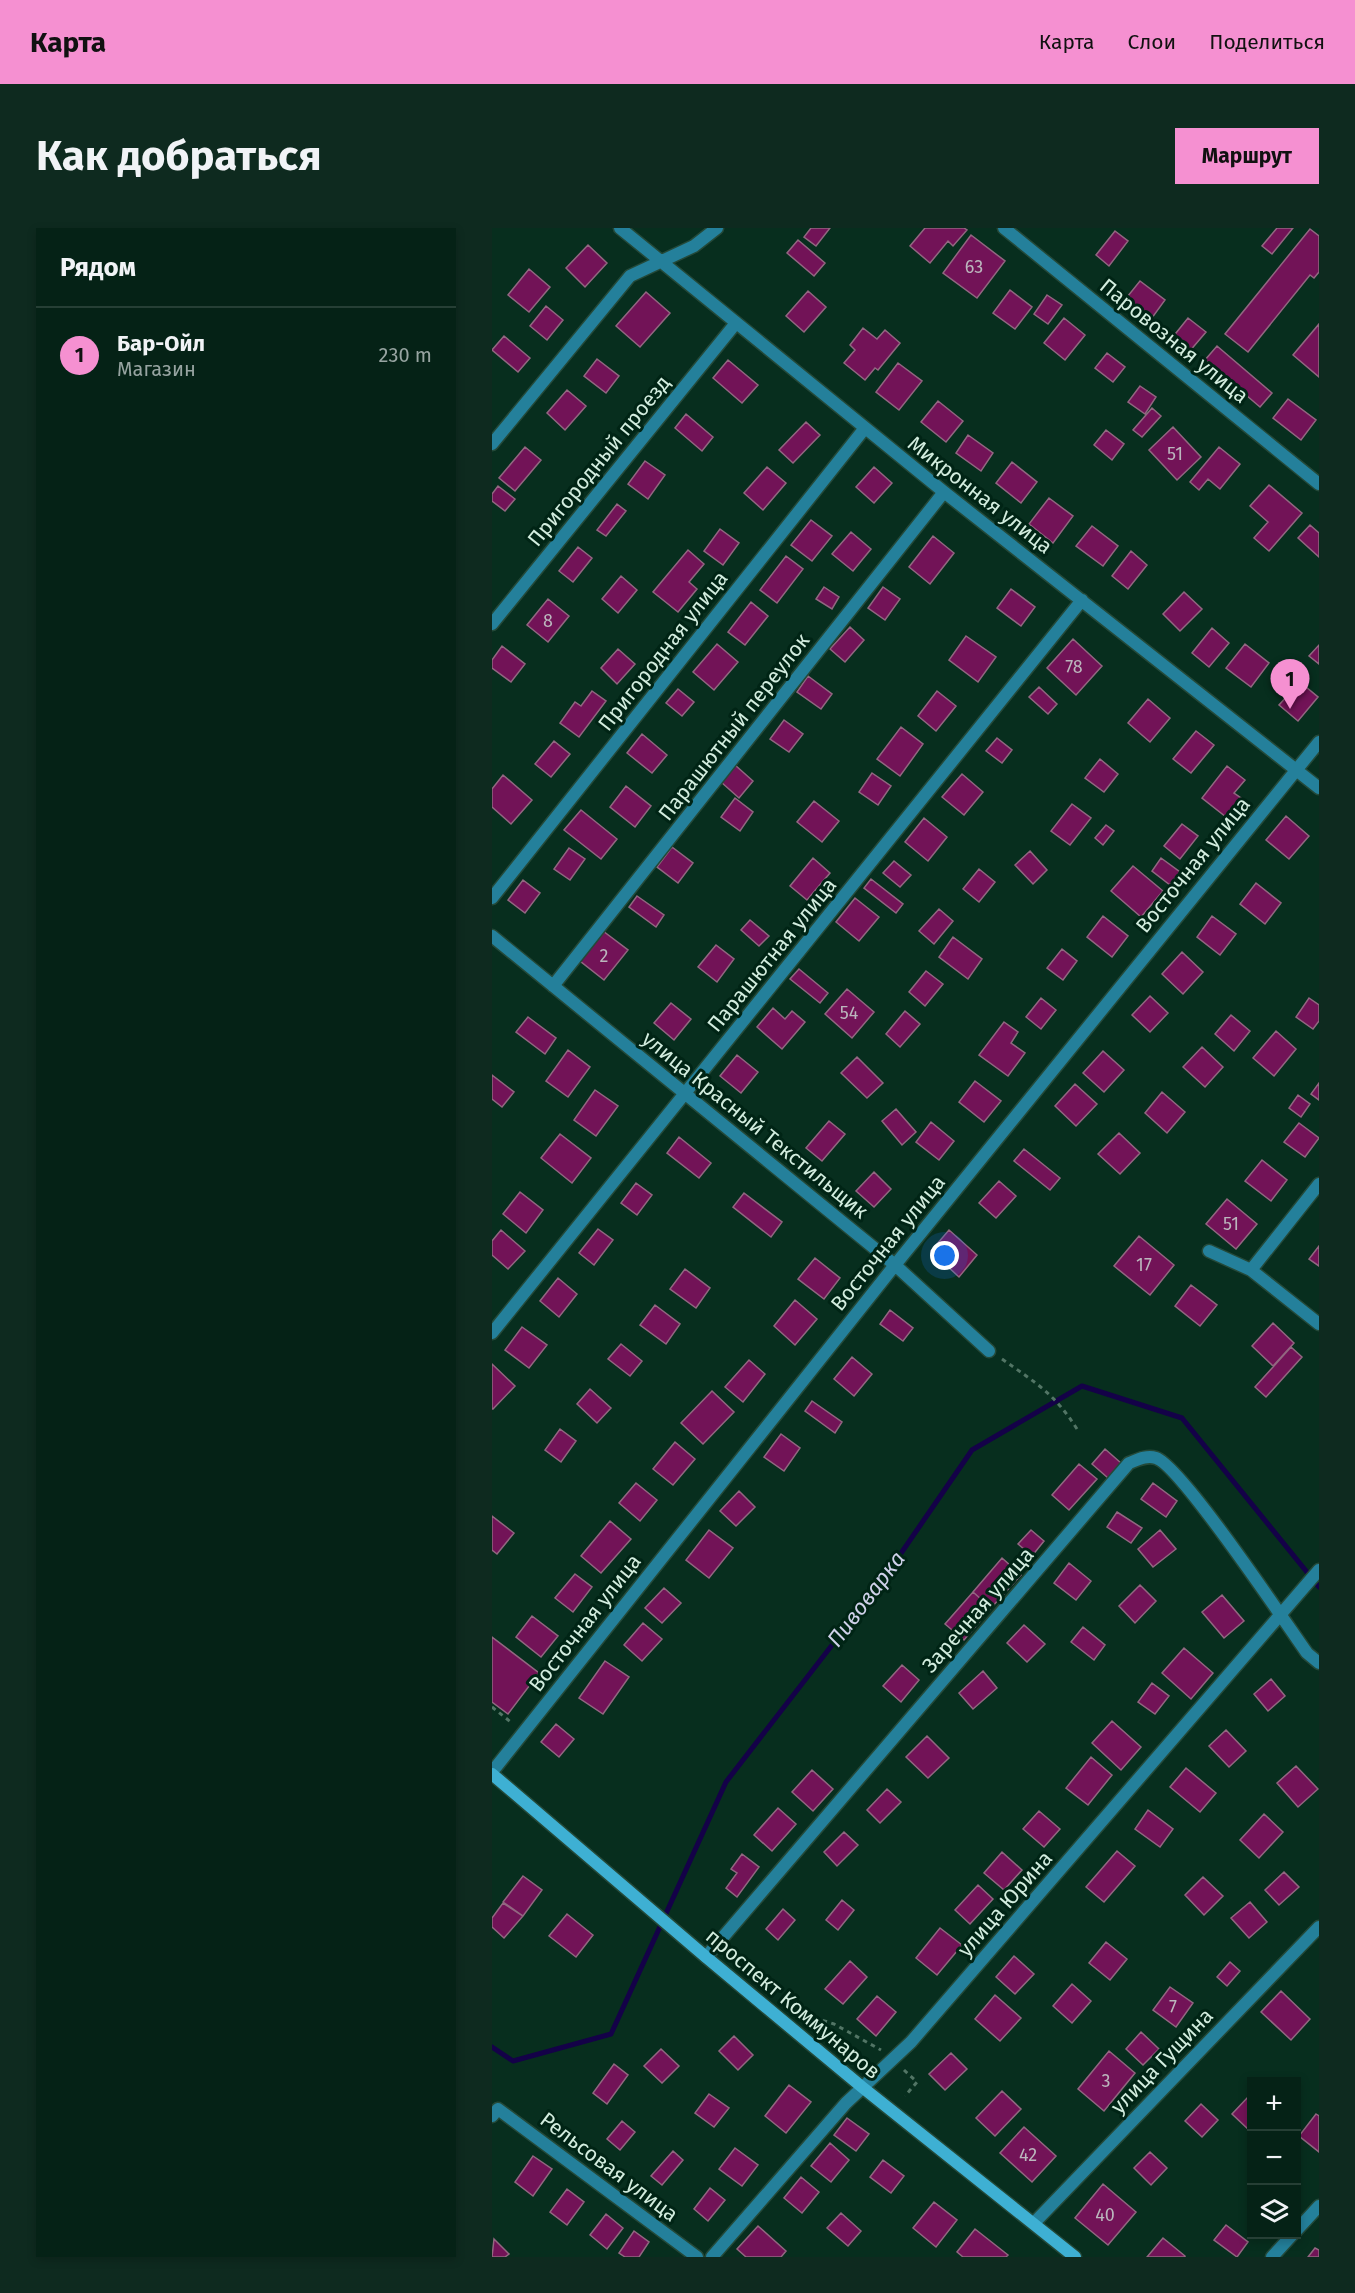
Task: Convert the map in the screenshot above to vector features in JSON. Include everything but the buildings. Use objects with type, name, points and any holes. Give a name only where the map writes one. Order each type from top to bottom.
[{"type":"street","name":"Микронная улица","points":[[620,228],[944,492],[1319,788]]},
{"type":"street","points":[[492,444],[630,276],[694,246],[717,228]]},
{"type":"street","name":"Паровозная улица","points":[[1004,228],[1319,484]]},
{"type":"street","name":"Пригородный проезд","points":[[492,624],[736,323]]},
{"type":"street","name":"Пригородная улица","points":[[492,898],[865,428]]},
{"type":"street","name":"Парашютный переулок","points":[[553,986],[944,492]]},
{"type":"street","name":"Парашютная улица","points":[[492,1333],[1082,600]]},
{"type":"street","name":"Восточная улица","points":[[492,1773],[895,1265],[1319,742]]},
{"type":"street","name":"улица Красный Текстильщик","points":[[492,936],[895,1265],[989,1351]]},
{"type":"street","points":[[1251,1270],[1319,1184]]},
{"type":"street","points":[[1209,1251],[1251,1270],[1319,1324]]},
{"type":"street","name":"Заречная улица","points":[[706,1958],[1129,1463],[1144,1457],[1156,1458],[1170,1467],[1284,1611]]},
{"type":"street","name":"улица Юрина","points":[[712,2257],[838,2112],[911,2042],[1319,1570]]},
{"type":"street","points":[[1284,1611],[1306,1653],[1319,1663]]},
{"type":"street","name":"проспект Коммунаров","points":[[492,1773],[706,1958],[862,2087],[1075,2257]]},
{"type":"street","name":"улица Гущина","points":[[1034,2223],[1319,1927]]},
{"type":"street","name":"Рельсовая улица","points":[[495,2112],[697,2257]]},
{"type":"street","points":[[1301,2226],[1319,2206]]},
{"type":"street","points":[[1272,2257],[1289,2239]]},
{"type":"path","points":[[989,1351],[1049,1392],[1065,1410],[1077,1429]]},
{"type":"path","points":[[492,1707],[524,1732]]},
{"type":"path","points":[[795,2012],[834,2024],[884,2051]]},
{"type":"path","points":[[901,2067],[917,2082],[905,2096]]},
{"type":"waterway","name":"Пивоварка","points":[[492,2047],[513,2061],[611,2034],[726,1782],[884,1578],[972,1450],[1082,1386],[1182,1418],[1319,1587]]},
{"type":"place","name":"Бар-Ойл","points":[[1290,709]]}]
